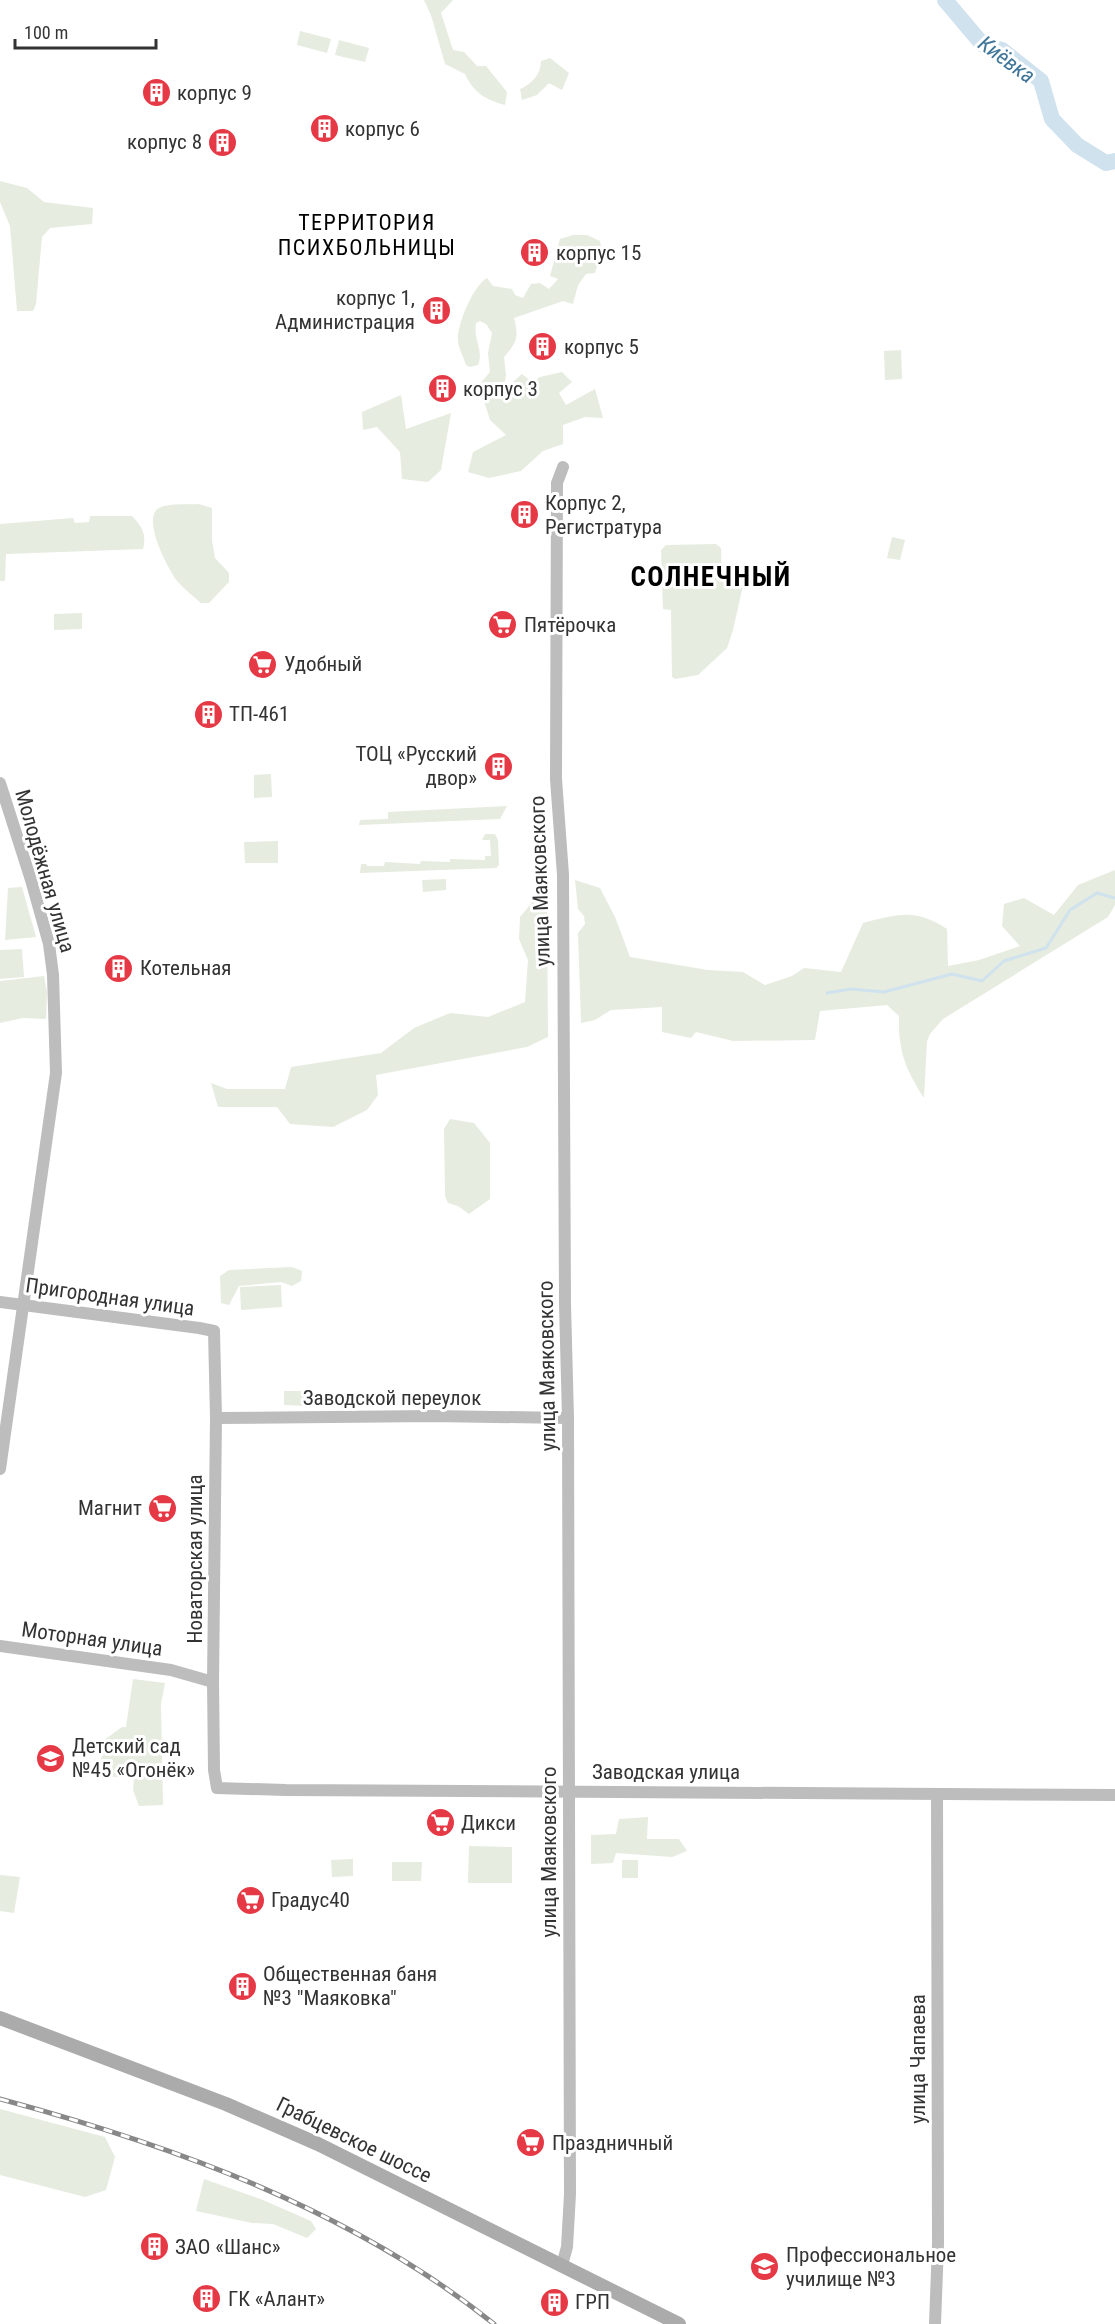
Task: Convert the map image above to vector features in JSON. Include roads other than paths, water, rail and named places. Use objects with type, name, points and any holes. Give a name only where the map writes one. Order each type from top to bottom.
[{"type":"main road","name":"Грабцевское шоссе","points":[[0,2018],[226,2104],[318,2144],[678,2324]]},
{"type":"street","name":"улица Маяковского","points":[[562,2265],[567,2247],[570,2194],[568,1418],[563,875],[556,756],[557,483],[563,467]]},
{"type":"street","name":"Молодёжная улица","points":[[0,783],[49,944],[56,1028],[56,1073],[0,1469]]},
{"type":"street","name":"Пригородная улица","points":[[0,1302],[214,1331]]},
{"type":"street","name":"Новаторская улица","points":[[214,1331],[216,1418],[213,1682],[214,1770],[217,1788]]},
{"type":"street","name":"Заводской переулок","points":[[216,1418],[432,1416],[568,1418]]},
{"type":"street","name":"Моторная улица","points":[[0,1646],[171,1670],[213,1682]]},
{"type":"street","name":"Заводская улица","points":[[217,1788],[1115,1794]]},
{"type":"street","name":"улица Чапаева","points":[[935,2324],[938,2244],[937,1794]]},
{"type":"waterway","name":"Киёвка","points":[[945,0],[983,45],[1002,50],[1041,81],[1052,119],[1077,145],[1106,163],[1115,161]]},
{"type":"waterway","points":[[827,993],[851,989],[884,992],[952,974],[982,981],[1004,961],[1046,948],[1070,910],[1097,893],[1115,898]]},
{"type":"railway","points":[[0,2099],[131,2138],[259,2186],[381,2247],[439,2284],[494,2324]]},
{"type":"place","name":"корпус 9","points":[[156,93]]},
{"type":"place","name":"корпус 6","points":[[324,129]]},
{"type":"place","name":"корпус 8","points":[[223,142]]},
{"type":"place","name":"корпус 15","points":[[535,253]]},
{"type":"place","name":"корпус 1, Администрация","points":[[436,310]]},
{"type":"place","name":"корпус 5","points":[[543,347]]},
{"type":"place","name":"корпус 3","points":[[442,389]]},
{"type":"place","name":"Корпус 2, Регистратура","points":[[524,515]]},
{"type":"place","name":"Пятёрочка","points":[[503,625]]},
{"type":"place","name":"Удобный","points":[[263,664]]},
{"type":"place","name":"ТП-461","points":[[208,714]]},
{"type":"place","name":"ТОЦ «Русский двор»","points":[[498,766]]},
{"type":"place","name":"Котельная","points":[[119,968]]},
{"type":"place","name":"Магнит","points":[[163,1508]]},
{"type":"place","name":"Детский сад №45 «Огонёк»","points":[[51,1758]]},
{"type":"place","name":"Дикси","points":[[440,1823]]},
{"type":"place","name":"Градус40","points":[[250,1900]]},
{"type":"place","name":"Общественная баня №3 \"Маяковка\"","points":[[242,1986]]},
{"type":"place","name":"Праздничный","points":[[531,2143]]},
{"type":"place","name":"ЗАО «Шанс»","points":[[154,2247]]},
{"type":"place","name":"Профессиональное училище №3","points":[[765,2267]]},
{"type":"place","name":"ГК «Алант»","points":[[207,2299]]},
{"type":"place","name":"ГРП","points":[[554,2302]]},
{"type":"district","name":"ТЕРРИТОРИЯ ПСИХБОЛЬНИЦЫ","points":[[367,234]]},
{"type":"district","name":"СОЛНЕЧНЫЙ","points":[[711,577]]}]
